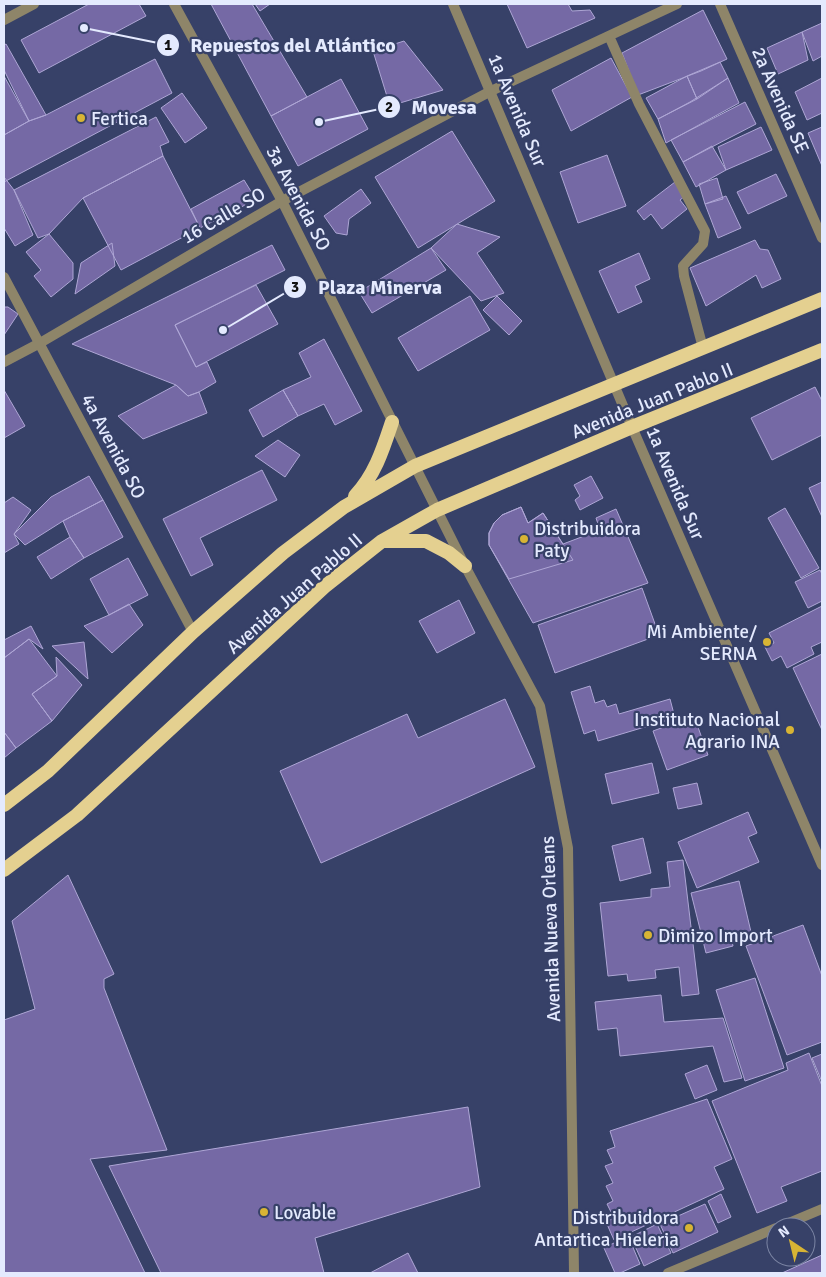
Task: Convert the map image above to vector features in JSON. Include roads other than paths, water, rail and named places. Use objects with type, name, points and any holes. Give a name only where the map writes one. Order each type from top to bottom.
[{"type":"highway","name":"Avenida Juan Pablo II","points":[[4,805],[48,771],[193,632],[282,553],[344,508],[414,466],[822,299]]},
{"type":"highway","name":"Avenida Juan Pablo II","points":[[4,870],[78,815],[324,587],[382,541],[437,510],[632,427],[822,350]]},
{"type":"highway","points":[[344,508],[363,488],[377,466],[392,422]]},
{"type":"highway","points":[[382,541],[426,541],[449,553],[465,566]]},
{"type":"street","points":[[4,20],[34,4]]},
{"type":"street","name":"3a Avenida SO","points":[[174,4],[282,201],[414,466]]},
{"type":"street","name":"1a Avenida Sur","points":[[453,4],[632,427],[822,865]]},
{"type":"street","name":"16 Calle SO","points":[[4,362],[40,343],[282,201],[491,91],[676,4]]},
{"type":"street","name":"2a Avenida SE","points":[[720,4],[822,238]]},
{"type":"street","points":[[609,36],[639,104],[705,231],[703,244],[683,266],[703,348]]},
{"type":"street","name":"4a Avenida SO","points":[[4,277],[193,632]]},
{"type":"street","name":"Avenida Nueva Orleans","points":[[414,466],[540,706],[568,848],[574,1273]]},
{"type":"street","points":[[803,1217],[822,1209]]},
{"type":"street","points":[[668,1273],[766,1233]]},
{"type":"place","name":"Repuestos del Atlántico","points":[[84,28]]},
{"type":"place","name":"Fertica","points":[[81,118]]},
{"type":"place","name":"Movesa","points":[[319,122]]},
{"type":"place","name":"Plaza Minerva","points":[[223,330]]},
{"type":"place","name":"Distribuidora Paty","points":[[524,539]]},
{"type":"place","name":"Mi Ambiente/ SERNA","points":[[767,642]]},
{"type":"place","name":"Instituto Nacional Agrario INA","points":[[790,730]]},
{"type":"place","name":"Dimizo Import","points":[[648,935]]},
{"type":"place","name":"Lovable","points":[[264,1212]]},
{"type":"place","name":"Distribuidora Antartica Hieleria","points":[[689,1228]]}]
